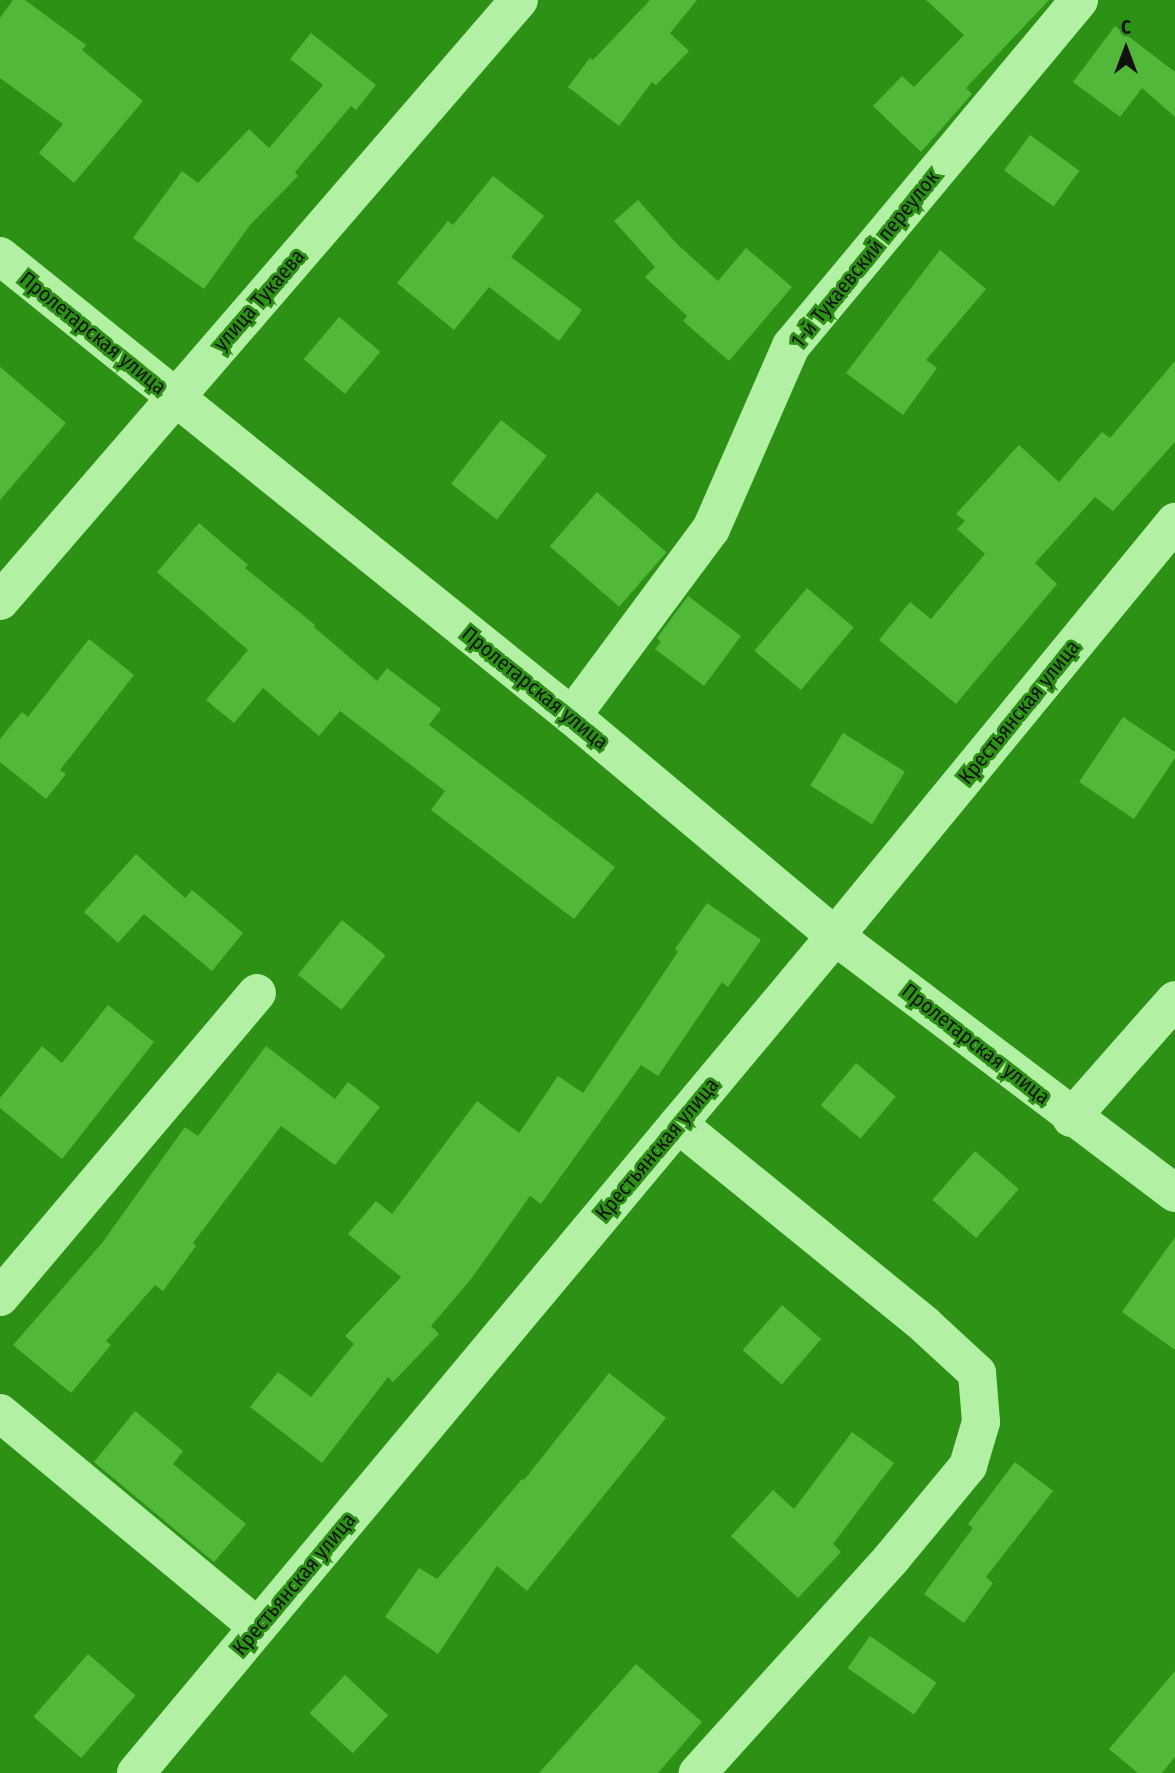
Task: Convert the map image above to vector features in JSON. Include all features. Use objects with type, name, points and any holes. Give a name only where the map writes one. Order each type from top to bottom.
[{"type":"street","name":"улица Тукаева","points":[[0,601],[519,0]]},
{"type":"street","name":"1-й Тукаевский переулок","points":[[572,716],[711,529],[791,346],[1079,0]]},
{"type":"street","name":"Пролетарская улица","points":[[0,256],[174,399],[572,716],[835,936],[1071,1118],[1175,1194]]},
{"type":"street","name":"Крестьянская улица","points":[[136,1773],[835,936],[1175,523]]},
{"type":"street","points":[[0,1297],[257,993]]},
{"type":"street","name":"Пролетарская улица","points":[[1071,1118],[1175,1000]]},
{"type":"street","points":[[678,1124],[925,1325],[977,1373],[981,1422],[968,1466],[892,1558],[698,1773]]},
{"type":"street","points":[[0,1413],[258,1627]]},
{"type":"building","points":[[13,0],[25,0],[86,45],[82,50],[143,101],[74,183],[39,153],[63,124],[0,78],[0,18]]},
{"type":"building","points":[[650,0],[697,0],[670,33],[689,51],[656,85],[652,82],[619,126],[568,87],[590,58],[593,60]]},
{"type":"building","points":[[926,0],[1049,0],[966,88],[972,94],[921,152],[873,106],[902,76],[914,87],[964,35]]},
{"type":"building","points":[[1115,26],[1175,72],[1175,117],[1142,88],[1120,117],[1073,82]]},
{"type":"building","points":[[311,33],[376,85],[356,110],[351,106],[295,172],[298,176],[250,225],[204,289],[133,238],[182,171],[198,183],[249,129],[269,148],[323,85],[290,59]]},
{"type":"building","points":[[1030,135],[1079,171],[1053,206],[1004,171]]},
{"type":"building","points":[[493,176],[544,216],[511,257],[582,310],[559,341],[489,287],[454,330],[397,283],[448,221],[453,225]]},
{"type":"building","points":[[638,200],[677,244],[718,281],[746,248],[792,287],[729,361],[683,321],[687,316],[645,277],[655,267],[614,221]]},
{"type":"building","points":[[940,250],[986,289],[926,360],[937,368],[903,415],[846,373]]},
{"type":"building","points":[[339,317],[380,352],[345,394],[304,359]]},
{"type":"building","points":[[1175,361],[1175,442],[1113,511],[1095,497],[1035,563],[1057,584],[956,704],[879,640],[910,602],[931,619],[985,554],[957,529],[965,521],[956,514],[1019,445],[1059,482],[1102,432],[1110,438]]},
{"type":"building","points":[[0,367],[66,423],[0,500]]},
{"type":"building","points":[[501,420],[547,456],[497,520],[451,484]]},
{"type":"building","points":[[597,492],[666,552],[619,607],[550,546]]},
{"type":"building","points":[[199,523],[248,565],[245,568],[315,625],[314,627],[377,681],[387,668],[441,709],[429,725],[615,867],[574,919],[431,810],[445,791],[340,711],[319,736],[263,688],[234,723],[206,700],[248,650],[157,572]]},
{"type":"building","points":[[807,588],[854,627],[801,690],[754,651]]},
{"type":"building","points":[[688,596],[741,636],[704,686],[655,649],[661,642],[657,638]]},
{"type":"building","points":[[89,639],[134,675],[60,770],[66,774],[46,799],[0,762],[0,739],[22,712],[28,717]]},
{"type":"building","points":[[1123,717],[1175,752],[1175,758],[1134,819],[1079,782]]},
{"type":"building","points":[[843,733],[905,772],[872,824],[810,786]]},
{"type":"building","points":[[136,854],[185,898],[192,890],[243,933],[212,971],[144,914],[118,943],[84,912]]},
{"type":"building","points":[[707,903],[761,940],[728,987],[722,982],[658,1076],[641,1065],[541,1204],[530,1196],[471,1279],[431,1326],[439,1334],[393,1382],[388,1377],[322,1463],[250,1407],[278,1372],[311,1397],[354,1344],[345,1336],[401,1277],[348,1234],[376,1201],[392,1214],[477,1101],[519,1133],[558,1076],[583,1093],[678,952],[675,949]]},
{"type":"building","points":[[342,920],[386,955],[341,1010],[298,974]]},
{"type":"building","points":[[108,1005],[154,1042],[62,1159],[0,1108],[0,1098],[42,1046],[62,1063]]},
{"type":"building","points":[[266,1046],[335,1099],[348,1082],[380,1107],[335,1165],[281,1126],[193,1243],[196,1246],[163,1291],[155,1285],[106,1341],[111,1345],[71,1393],[13,1345],[102,1243],[185,1127],[198,1136]]},
{"type":"building","points":[[856,1063],[896,1096],[860,1139],[821,1105]]},
{"type":"building","points":[[975,1151],[1019,1189],[976,1238],[932,1200]]},
{"type":"building","points":[[1175,1237],[1175,1350],[1122,1312]]},
{"type":"building","points":[[782,1305],[821,1339],[782,1384],[743,1350]]},
{"type":"building","points":[[609,1373],[666,1418],[527,1591],[497,1566],[438,1654],[385,1617],[419,1568],[437,1579],[522,1479],[524,1480]]},
{"type":"building","points":[[135,1411],[183,1451],[173,1464],[246,1524],[214,1562],[94,1462]]},
{"type":"building","points":[[852,1432],[894,1463],[833,1544],[841,1552],[798,1598],[731,1536],[773,1490],[794,1509]]},
{"type":"building","points":[[1015,1462],[1053,1491],[986,1577],[993,1583],[964,1623],[924,1594],[973,1528],[968,1524]]},
{"type":"building","points":[[870,1636],[936,1682],[914,1714],[848,1668]]},
{"type":"building","points":[[88,1654],[136,1695],[81,1758],[34,1717]]},
{"type":"building","points":[[636,1664],[702,1722],[658,1773],[539,1773]]},
{"type":"building","points":[[1175,1671],[1175,1757],[1162,1773],[1138,1773],[1109,1749]]},
{"type":"building","points":[[345,1675],[388,1715],[353,1753],[310,1713]]}]
